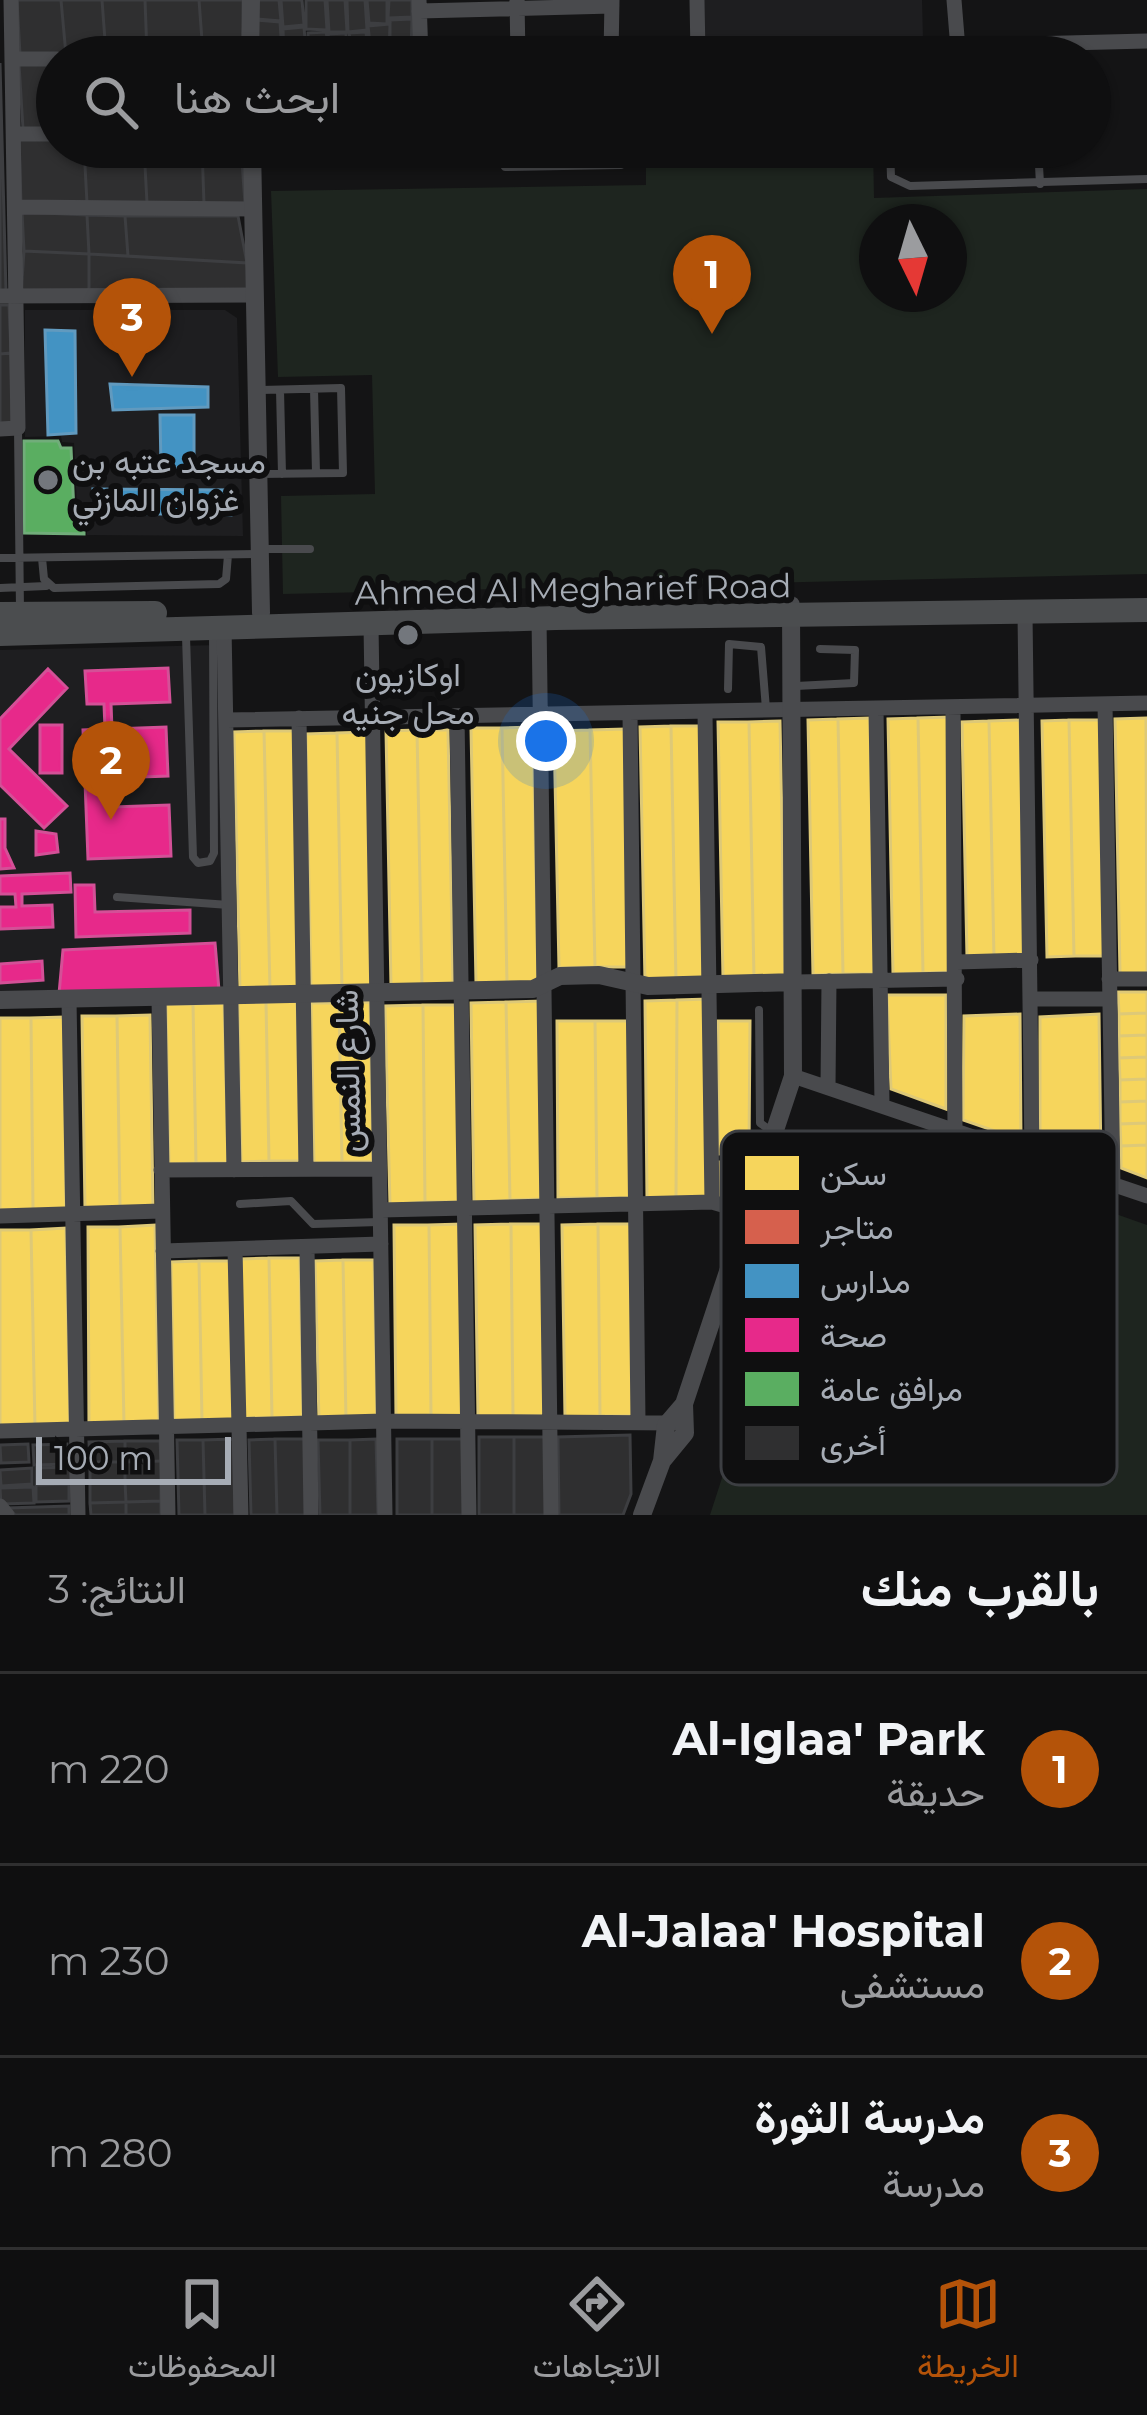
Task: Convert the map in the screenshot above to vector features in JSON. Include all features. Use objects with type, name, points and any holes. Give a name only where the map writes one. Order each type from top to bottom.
[{"type":"highway","name":"Ahmed Al Megharief Road","points":[[13,604],[64,622],[186,628],[1147,594]]},
{"type":"highway","name":"Ahmed Al Megharief Road","points":[[0,634],[64,622],[261,613],[1147,610]]},
{"type":"street","points":[[0,429],[18,428],[9,296],[15,207],[10,0]]},
{"type":"street","points":[[250,36],[251,0]]},
{"type":"street","points":[[697,0],[698,36]]},
{"type":"street","points":[[420,36],[419,6],[612,3],[611,36]]},
{"type":"street","points":[[952,3],[956,36]]},
{"type":"street","points":[[516,36],[517,4]]},
{"type":"street","points":[[1111,44],[1147,41]]},
{"type":"street","points":[[12,59],[36,59]]},
{"type":"street","points":[[14,134],[36,134]]},
{"type":"street","points":[[252,168],[261,613]]},
{"type":"street","points":[[15,207],[253,209]]},
{"type":"street","points":[[9,296],[254,295]]},
{"type":"street","points":[[777,1131],[793,1076],[796,982],[791,610]]},
{"type":"street","points":[[1024,614],[1032,1131]]},
{"type":"street","points":[[539,618],[551,1515]]},
{"type":"street","name":"شارع النمس","points":[[371,625],[385,1515]]},
{"type":"street","points":[[219,627],[226,720],[234,1170]]},
{"type":"street","points":[[226,720],[1147,703]]},
{"type":"street","points":[[1105,704],[1112,1131]]},
{"type":"street","points":[[793,1076],[955,1130],[952,707]]},
{"type":"street","points":[[876,708],[882,1104]]},
{"type":"street","points":[[704,713],[712,1202]]},
{"type":"street","points":[[630,714],[636,1203],[663,1429],[662,1461],[642,1515]]},
{"type":"street","points":[[457,716],[469,1515]]},
{"type":"street","points":[[299,718],[306,1169]]},
{"type":"street","points":[[0,1000],[460,989],[545,985],[560,976],[599,975],[634,982],[880,980],[1031,960]]},
{"type":"street","points":[[1109,979],[1147,979]]},
{"type":"street","points":[[828,1087],[830,981]]},
{"type":"street","points":[[159,998],[168,1515]]},
{"type":"street","points":[[1032,999],[1109,999]]},
{"type":"street","points":[[69,1000],[78,1515]]},
{"type":"street","points":[[161,1170],[379,1169]]},
{"type":"street","points":[[1117,1186],[1147,1196]]},
{"type":"street","points":[[381,1216],[549,1204],[721,1205]]},
{"type":"street","points":[[0,1216],[161,1211]]},
{"type":"street","points":[[163,1251],[381,1244]]},
{"type":"street","points":[[307,1246],[310,1515]]},
{"type":"street","points":[[235,1249],[241,1515]]},
{"type":"street","points":[[663,1429],[684,1404],[721,1296]]},
{"type":"street","points":[[0,1431],[467,1420],[552,1420],[663,1429]]},
{"type":"street","points":[[0,1506],[7,1515]]},
{"type":"lane","points":[[891,168],[891,176],[902,185],[1147,179]]},
{"type":"lane","points":[[1040,168],[1040,184]]},
{"type":"lane","points":[[255,390],[340,388],[344,473],[257,475]]},
{"type":"lane","points":[[314,389],[316,473]]},
{"type":"lane","points":[[280,390],[282,474]]},
{"type":"lane","points":[[13,604],[19,558],[18,428]]},
{"type":"lane","points":[[0,558],[229,555],[310,549]]},
{"type":"lane","points":[[13,604],[47,586],[219,584],[226,580],[229,555]]},
{"type":"lane","points":[[42,558],[47,586]]},
{"type":"lane","points":[[0,588],[13,604]]},
{"type":"lane","points":[[186,628],[193,857],[198,863],[210,860],[214,853],[219,627]]},
{"type":"lane","points":[[728,689],[729,644],[760,647],[766,711]]},
{"type":"lane","points":[[794,686],[854,683],[855,650],[820,649]]},
{"type":"lane","points":[[117,897],[230,905]]},
{"type":"lane","points":[[759,1010],[760,1124],[771,1131]]},
{"type":"lane","points":[[240,1204],[291,1201],[310,1224],[381,1216]]},
{"type":"shaded area","points":[[704,0],[922,0],[923,36],[705,36]]},
{"type":"shaded area","points":[[646,168],[873,168],[874,198],[1147,189],[1147,574],[283,594],[281,496],[375,494],[372,375],[278,377],[271,191],[646,185]]},
{"type":"shaded area","points":[[25,310],[225,310],[237,318],[243,536],[87,535],[87,510],[77,508],[74,443],[62,442],[61,436],[25,437]]},
{"type":"shaded area","points":[[219,645],[225,990],[0,996],[0,650]]},
{"type":"shaded area","points":[[1117,1214],[1147,1225],[1147,1515],[710,1515],[721,1481],[721,1485],[1117,1485]]},
{"type":"building: سكن","points":[[950,717],[955,972],[923,973],[918,718]]},
{"type":"building: سكن","points":[[870,718],[875,974],[843,974],[838,719]]},
{"type":"building: سكن","points":[[918,718],[923,973],[893,974],[888,719]]},
{"type":"building: سكن","points":[[1146,718],[1147,973],[1120,974],[1115,719]]},
{"type":"building: سكن","points":[[838,719],[843,974],[813,975],[808,720]]},
{"type":"building: سكن","points":[[1020,720],[1025,956],[994,957],[989,721]]},
{"type":"building: سكن","points":[[1069,720],[1074,956],[1047,957],[1042,721]]},
{"type":"building: سكن","points":[[1069,720],[1101,720],[1106,956],[1074,956]]},
{"type":"building: سكن","points":[[780,721],[785,976],[754,977],[749,722]]},
{"type":"building: سكن","points":[[989,721],[994,957],[967,957],[962,722]]},
{"type":"building: سكن","points":[[718,722],[749,722],[754,977],[723,978]]},
{"type":"building: سكن","points":[[671,726],[676,981],[645,982],[640,727]]},
{"type":"building: سكن","points":[[671,726],[702,726],[707,981],[676,981]]},
{"type":"building: سكن","points":[[533,727],[538,982],[507,983],[502,728]]},
{"type":"building: سكن","points":[[471,728],[502,728],[507,983],[476,983]]},
{"type":"building: سكن","points":[[625,729],[630,967],[595,967],[590,730]]},
{"type":"building: سكن","points":[[417,730],[422,985],[391,986],[386,731]]},
{"type":"building: سكن","points":[[417,730],[448,730],[453,984],[422,985]]},
{"type":"building: سكن","points":[[590,730],[595,967],[559,968],[554,731]]},
{"type":"building: سكن","points":[[264,731],[270,990],[240,991],[234,732]]},
{"type":"building: سكن","points":[[264,731],[294,731],[300,989],[270,990]]},
{"type":"building: سكن","points":[[368,732],[373,988],[342,988],[337,733]]},
{"type":"building: سكن","points":[[337,733],[342,988],[311,989],[306,734]]},
{"type":"building: سكن","points":[[1118,992],[1147,992],[1147,1013],[1119,1014]]},
{"type":"building: سكن","points":[[887,995],[946,995],[946,1109],[891,1089]]},
{"type":"building: سكن","points":[[708,999],[709,1199],[676,1199],[677,1000]]},
{"type":"building: سكن","points":[[677,1000],[676,1199],[647,1199],[645,1001]]},
{"type":"building: سكن","points":[[297,1001],[300,1161],[269,1161],[266,1002]]},
{"type":"building: سكن","points":[[543,1001],[546,1199],[510,1200],[506,1002]]},
{"type":"building: سكن","points":[[238,1002],[266,1002],[269,1161],[241,1162]]},
{"type":"building: سكن","points":[[370,1002],[373,1162],[342,1162],[339,1003]]},
{"type":"building: سكن","points":[[506,1002],[510,1200],[474,1204],[471,1003]]},
{"type":"building: سكن","points":[[224,1003],[228,1163],[196,1163],[193,1004]]},
{"type":"building: سكن","points":[[311,1003],[339,1003],[342,1162],[314,1163]]},
{"type":"building: سكن","points":[[166,1004],[193,1004],[196,1163],[169,1164]]},
{"type":"building: سكن","points":[[423,1005],[425,1202],[390,1205],[385,1006]]},
{"type":"building: سكن","points":[[423,1005],[458,1005],[461,1202],[425,1202]]},
{"type":"building: سكن","points":[[1147,1013],[1147,1035],[1119,1036],[1119,1014]]},
{"type":"building: سكن","points":[[1020,1014],[1021,1131],[995,1131],[963,1120],[964,1016]]},
{"type":"building: سكن","points":[[1099,1014],[1101,1131],[1040,1131],[1040,1017]]},
{"type":"building: سكن","points":[[150,1015],[153,1207],[120,1207],[117,1016]]},
{"type":"building: سكن","points":[[82,1016],[117,1016],[120,1207],[85,1208]]},
{"type":"building: سكن","points":[[64,1017],[66,1209],[33,1210],[31,1018]]},
{"type":"building: سكن","points":[[0,1018],[31,1018],[33,1210],[0,1210]]},
{"type":"building: سكن","points":[[557,1021],[595,1021],[597,1198],[558,1198]]},
{"type":"building: سكن","points":[[595,1021],[631,1021],[632,1198],[597,1198]]},
{"type":"building: سكن","points":[[718,1021],[750,1021],[749,1131],[721,1131],[718,1154]]},
{"type":"building: سكن","points":[[1147,1035],[1147,1057],[1119,1058],[1119,1036]]},
{"type":"building: سكن","points":[[1147,1057],[1147,1079],[1120,1080],[1119,1058]]},
{"type":"building: سكن","points":[[1147,1079],[1147,1101],[1120,1102],[1120,1080]]},
{"type":"building: سكن","points":[[1147,1101],[1147,1123],[1120,1124],[1120,1102]]},
{"type":"building: سكن","points":[[1147,1123],[1147,1145],[1121,1146],[1120,1124]]},
{"type":"building: سكن","points":[[1147,1145],[1147,1178],[1121,1168],[1121,1146]]},
{"type":"building: سكن","points":[[462,1224],[464,1416],[431,1416],[429,1225]]},
{"type":"building: سكن","points":[[511,1224],[544,1224],[546,1416],[513,1416]]},
{"type":"building: سكن","points":[[511,1224],[513,1416],[478,1417],[475,1225]]},
{"type":"building: سكن","points":[[598,1224],[631,1224],[633,1416],[600,1416]]},
{"type":"building: سكن","points":[[598,1224],[600,1416],[565,1417],[562,1225]]},
{"type":"building: سكن","points":[[155,1225],[159,1423],[124,1424],[120,1227]]},
{"type":"building: سكن","points":[[394,1225],[429,1225],[431,1416],[396,1417]]},
{"type":"building: سكن","points":[[88,1227],[120,1227],[124,1424],[89,1425]]},
{"type":"building: سكن","points":[[66,1228],[70,1426],[35,1427],[31,1230]]},
{"type":"building: سكن","points":[[0,1230],[31,1230],[35,1427],[0,1428]]},
{"type":"building: سكن","points":[[269,1258],[272,1418],[244,1418],[241,1259]]},
{"type":"building: سكن","points":[[269,1258],[300,1258],[303,1417],[272,1418]]},
{"type":"building: سكن","points":[[343,1260],[346,1420],[319,1421],[315,1261]]},
{"type":"building: سكن","points":[[343,1260],[374,1260],[377,1419],[346,1420]]},
{"type":"building: سكن","points":[[199,1261],[202,1421],[174,1422],[171,1262]]},
{"type":"building: سكن","points":[[199,1261],[230,1261],[233,1421],[202,1421]]},
{"type":"building: مدارس","points":[[45,330],[75,331],[76,433],[48,435]]},
{"type":"building: مدارس","points":[[110,384],[208,387],[208,407],[113,410]]},
{"type":"building: مدارس","points":[[160,415],[194,415],[194,468],[161,467]]},
{"type":"building: مدارس","points":[[93,489],[232,490],[231,515],[95,513]]},
{"type":"building: صحة","points":[[168,668],[170,702],[111,704],[112,729],[166,727],[168,776],[111,778],[112,807],[169,805],[171,856],[88,859],[83,730],[105,729],[104,704],[87,704],[85,671]]},
{"type":"building: صحة","points":[[48,669],[67,688],[9,749],[67,806],[44,828],[0,785],[0,719]]},
{"type":"building: صحة","points":[[40,725],[62,725],[62,773],[40,773]]},
{"type":"building: صحة","points":[[0,819],[5,819],[5,848],[14,868],[0,869]]},
{"type":"building: صحة","points":[[36,831],[56,834],[58,852],[36,855]]},
{"type":"building: صحة","points":[[70,873],[71,892],[22,894],[22,906],[52,905],[53,927],[0,929],[0,907],[16,907],[15,894],[0,894],[0,876]]},
{"type":"building: صحة","points":[[75,885],[94,885],[95,912],[190,910],[190,933],[76,937]]},
{"type":"building: صحة","points":[[215,943],[219,990],[59,994],[63,950]]},
{"type":"building: صحة","points":[[42,961],[43,980],[0,983],[0,964]]},
{"type":"building: مرافق عامة","name":"مسجد عتبه بن غزوان المازني","points":[[24,441],[58,441],[61,448],[71,448],[74,512],[84,513],[84,534],[24,533]]},
{"type":"building: أخرى","points":[[17,0],[61,0],[64,36],[36,36],[36,54],[20,54]]},
{"type":"building: أخرى","points":[[61,0],[102,0],[105,36],[64,36]]},
{"type":"building: أخرى","points":[[102,0],[145,0],[146,36],[105,36]]},
{"type":"building: أخرى","points":[[145,0],[199,0],[202,36],[146,36]]},
{"type":"building: أخرى","points":[[199,0],[243,0],[244,36],[202,36]]},
{"type":"building: أخرى","points":[[255,0],[279,0],[281,21],[257,19]]},
{"type":"building: أخرى","points":[[281,0],[302,0],[304,25],[283,27]]},
{"type":"building: أخرى","points":[[306,0],[325,0],[327,30],[306,29]]},
{"type":"building: أخرى","points":[[327,0],[345,0],[347,32],[329,32]]},
{"type":"building: أخرى","points":[[347,0],[365,0],[367,30],[348,32]]},
{"type":"building: أخرى","points":[[367,0],[387,0],[387,24],[369,23]]},
{"type":"building: أخرى","points":[[389,0],[412,0],[412,17],[388,18]]},
{"type":"building: أخرى","points":[[412,19],[411,36],[390,36],[390,20]]},
{"type":"building: أخرى","points":[[256,20],[280,22],[281,36],[257,36]]},
{"type":"building: أخرى","points":[[390,24],[390,36],[369,36],[368,26]]},
{"type":"building: أخرى","points":[[304,27],[305,36],[283,36],[283,29]]},
{"type":"building: أخرى","points":[[0,63],[6,292],[0,292]]},
{"type":"building: أخرى","points":[[19,64],[36,64],[36,129],[23,129]]},
{"type":"building: أخرى","points":[[19,138],[36,138],[36,168],[85,168],[87,203],[21,203]]},
{"type":"building: أخرى","points":[[85,168],[145,168],[147,203],[87,203]]},
{"type":"building: أخرى","points":[[145,168],[203,168],[204,204],[147,203]]},
{"type":"building: أخرى","points":[[203,168],[242,168],[245,204],[204,204]]},
{"type":"building: أخرى","points":[[22,212],[87,215],[89,254],[24,251]]},
{"type":"building: أخرى","points":[[87,215],[125,216],[128,256],[89,254]]},
{"type":"building: أخرى","points":[[125,216],[238,216],[247,263],[128,256]]},
{"type":"building: أخرى","points":[[24,251],[89,254],[89,295],[21,295]]},
{"type":"building: أخرى","points":[[89,254],[247,263],[249,291],[89,291]]},
{"type":"building: أخرى","points":[[0,305],[9,305],[11,353],[0,354]]},
{"type":"building: أخرى","points":[[11,353],[12,425],[0,425],[0,354]]},
{"type":"building: أخرى","points":[[630,1435],[631,1494],[623,1515],[559,1515],[558,1437]]},
{"type":"building: أخرى","points":[[479,1437],[514,1437],[514,1515],[479,1515]]},
{"type":"building: أخرى","points":[[514,1437],[547,1437],[547,1515],[514,1515]]},
{"type":"building: أخرى","points":[[234,1439],[235,1515],[205,1515],[203,1440]]},
{"type":"building: أخرى","points":[[275,1439],[277,1515],[251,1515],[249,1440]]},
{"type":"building: أخرى","points":[[275,1439],[306,1439],[307,1515],[277,1515]]},
{"type":"building: أخرى","points":[[376,1439],[378,1515],[350,1515],[350,1440]]},
{"type":"building: أخرى","points":[[397,1439],[432,1439],[432,1515],[397,1515]]},
{"type":"building: أخرى","points":[[432,1439],[465,1439],[466,1515],[432,1515]]},
{"type":"building: أخرى","points":[[177,1440],[203,1440],[205,1515],[179,1515]]},
{"type":"building: أخرى","points":[[318,1440],[350,1440],[350,1515],[320,1515]]},
{"type":"building: أخرى","points":[[125,1441],[160,1441],[161,1461],[125,1462]]},
{"type":"building: أخرى","points":[[125,1441],[125,1462],[90,1462],[89,1442]]},
{"type":"building: أخرى","points":[[28,1444],[29,1462],[1,1463],[0,1445]]},
{"type":"building: أخرى","points":[[67,1444],[68,1464],[34,1465],[33,1445]]},
{"type":"building: أخرى","points":[[161,1461],[161,1481],[125,1482],[125,1462]]},
{"type":"building: أخرى","points":[[90,1462],[125,1462],[125,1482],[90,1482]]},
{"type":"building: أخرى","points":[[70,1467],[71,1482],[36,1483],[36,1468]]},
{"type":"building: أخرى","points":[[32,1468],[32,1484],[1,1486],[0,1470]]},
{"type":"building: أخرى","points":[[161,1481],[161,1501],[126,1502],[125,1482]]},
{"type":"building: أخرى","points":[[90,1482],[125,1482],[126,1502],[90,1503]]},
{"type":"building: أخرى","points":[[69,1484],[69,1501],[36,1502],[36,1485]]},
{"type":"building: أخرى","points":[[33,1487],[34,1503],[1,1504],[0,1488]]},
{"type":"building: أخرى","points":[[161,1501],[161,1515],[126,1515],[126,1502]]},
{"type":"building: أخرى","points":[[126,1502],[126,1515],[91,1515],[90,1503]]},
{"type":"building: أخرى","points":[[69,1506],[69,1515],[15,1515],[9,1508]]},
{"type":"place","name":"Al-Iglaa' Park","points":[[712,334]]},
{"type":"place","name":"مدرسة الثورة","points":[[132,377]]},
{"type":"place","name":"مسجد عتبه بن غزوان المازني","points":[[48,480]]},
{"type":"place","name":"اوكازيون محل جنيه","points":[[408,635]]},
{"type":"place","name":"Al-Jalaa' Hospital","points":[[111,820]]}]
